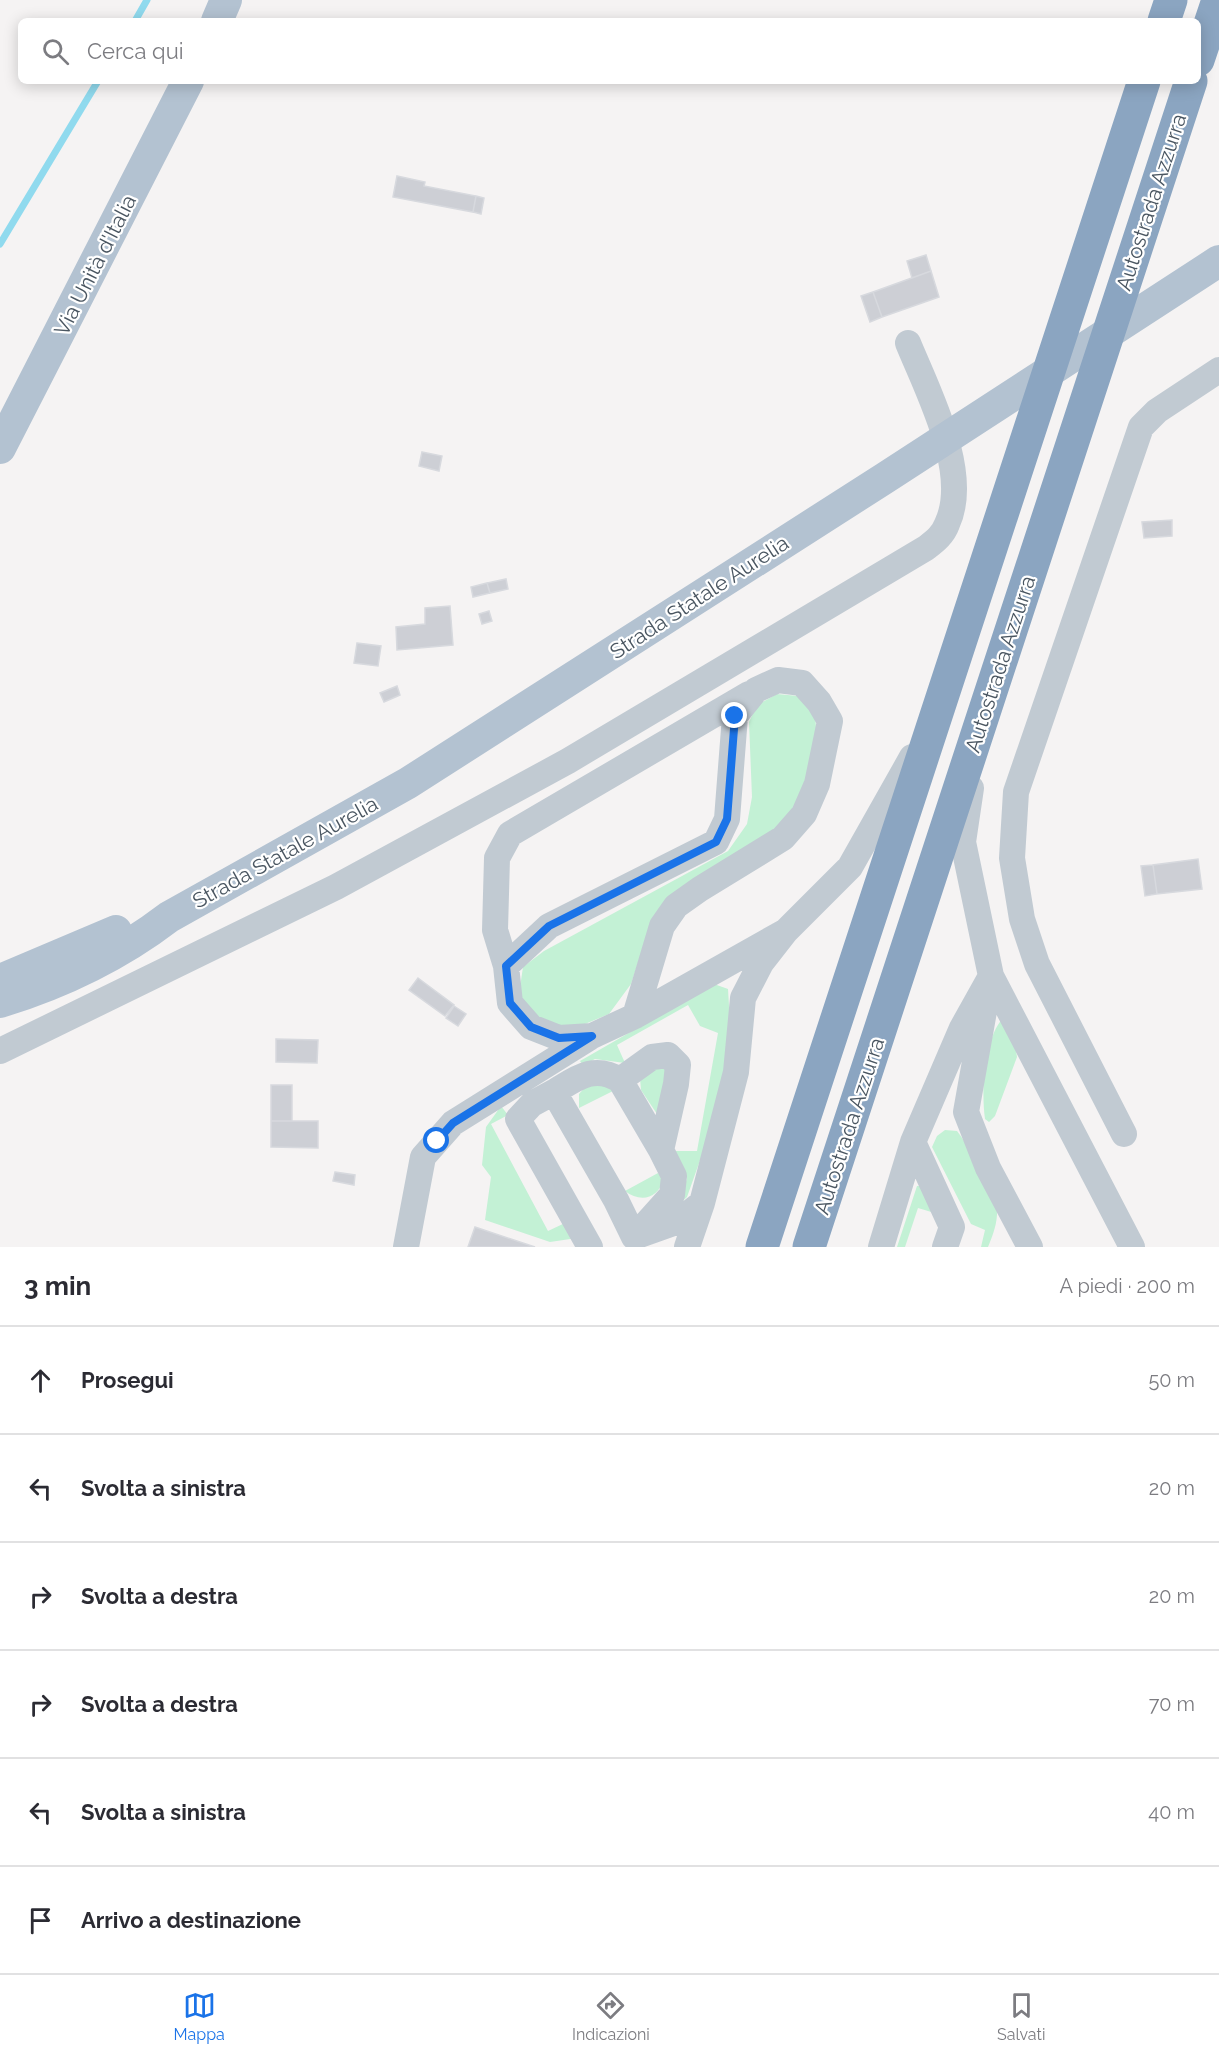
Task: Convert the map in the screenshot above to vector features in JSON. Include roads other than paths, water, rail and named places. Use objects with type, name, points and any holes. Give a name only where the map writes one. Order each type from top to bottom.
[{"type":"highway","points":[[1165,18],[1171,0]]},
{"type":"highway","points":[[1201,51],[1218,0]]},
{"type":"highway","name":"Autostrada Azzurra","points":[[762,1247],[1143,84]]},
{"type":"highway","name":"Autostrada Azzurra","points":[[809,1247],[1190,84]]},
{"type":"main road","points":[[218,18],[226,0]]},
{"type":"main road","name":"Via Unità d'Italia","points":[[0,448],[186,84]]},
{"type":"main road","name":"Strada Statale Aurelia","points":[[0,1002],[41,989],[94,966],[142,938],[169,916],[408,783],[1219,261]]},
{"type":"main road","name":"Strada Statale Aurelia","points":[[0,980],[130,926],[169,916]]},
{"type":"lane","points":[[0,1051],[336,887],[568,761],[933,543],[947,526],[952,510],[954,477],[941,425],[908,343]]},
{"type":"lane","points":[[1124,1134],[1037,964],[1022,919],[1012,858],[1016,792],[1141,427],[1157,411],[1219,370]]},
{"type":"lane","points":[[592,1036],[559,1038],[531,1027],[510,1003],[506,966],[495,930],[497,858],[510,834],[756,690],[778,680],[802,683],[819,702],[830,721],[817,784],[804,814],[783,838],[676,906],[662,926],[635,1016]]},
{"type":"lane","points":[[506,966],[549,926],[716,842],[727,819],[735,716],[756,690]]},
{"type":"lane","points":[[982,718],[963,842],[991,976],[1132,1247]]},
{"type":"lane","points":[[687,1247],[702,1203],[736,1072],[743,998],[761,963],[786,931],[850,867],[933,720]]},
{"type":"lane","points":[[406,1247],[423,1157],[453,1123],[592,1036],[635,1016],[786,931]]},
{"type":"lane","points":[[881,1247],[913,1142],[962,1029],[991,976]]},
{"type":"lane","points":[[991,976],[966,1112],[988,1168],[1030,1247]]},
{"type":"lane","points":[[620,1080],[652,1057],[668,1055],[678,1065],[661,1150]]},
{"type":"lane","points":[[590,1247],[518,1119],[532,1104],[587,1073],[609,1073],[620,1080],[674,1176],[672,1196],[629,1242]]},
{"type":"lane","points":[[554,1092],[616,1200],[629,1242]]},
{"type":"lane","points":[[913,1142],[952,1227],[945,1247]]},
{"type":"lane","points":[[629,1242],[679,1221],[702,1203]]},
{"type":"waterway","points":[[137,18],[147,0]]},
{"type":"waterway","points":[[0,244],[96,84]]}]
